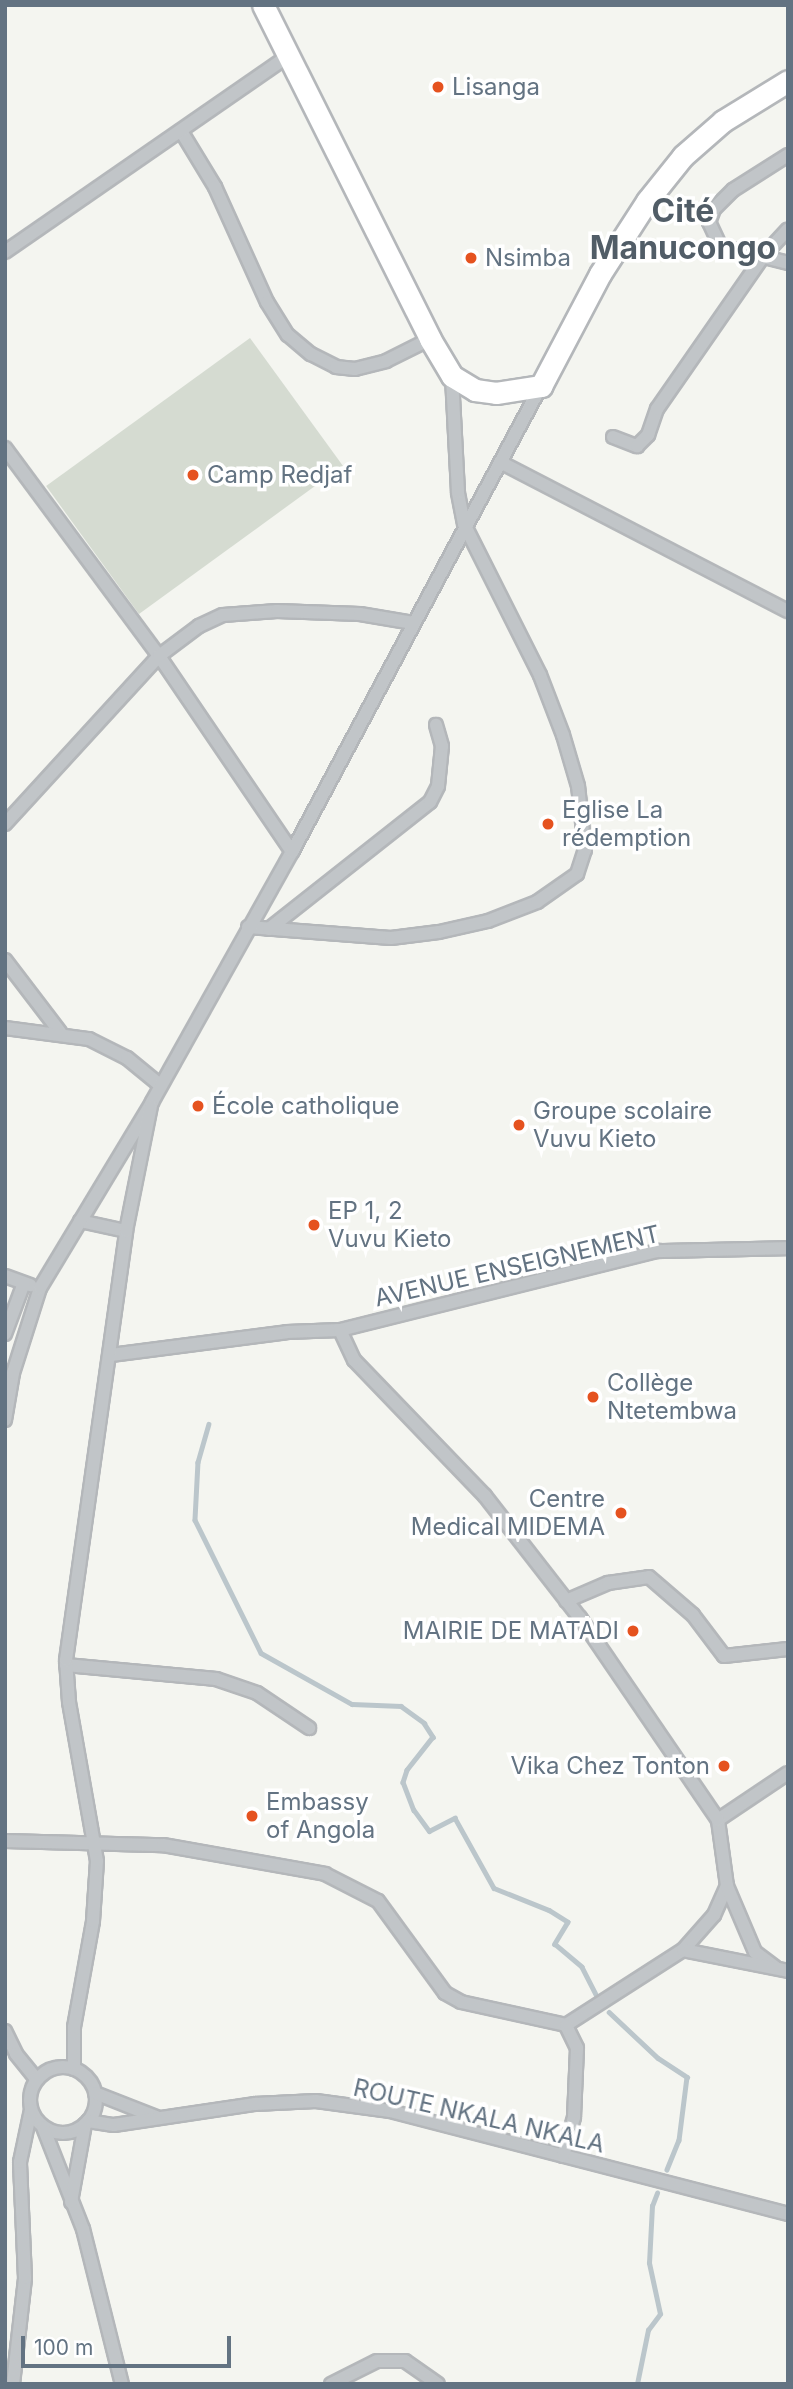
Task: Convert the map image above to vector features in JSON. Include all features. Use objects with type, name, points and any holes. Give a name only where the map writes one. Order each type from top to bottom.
[{"type":"highway","points":[[263,5],[429,339],[452,376],[475,390],[496,393],[541,386],[600,274],[661,183],[723,121],[788,81]]},
{"type":"street","points":[[5,252],[288,56]]},
{"type":"street","points":[[181,131],[215,187],[267,302],[288,335],[310,354],[336,367],[355,369],[386,361],[429,339]]},
{"type":"street","points":[[788,155],[733,190],[714,209],[709,222],[720,246],[788,263]]},
{"type":"street","points":[[612,437],[637,446],[648,435],[657,409],[764,255],[788,229]]},
{"type":"street","points":[[248,928],[391,938],[439,932],[488,922],[537,902],[577,874],[585,850],[578,786],[563,735],[540,675],[464,524],[458,492],[452,376]]},
{"type":"street","points":[[5,1420],[13,1373],[40,1288],[152,1102],[292,852],[464,524],[502,463],[541,386]]},
{"type":"street","points":[[5,448],[159,656],[292,852]]},
{"type":"street","points":[[502,463],[788,611]]},
{"type":"street","points":[[5,824],[159,656],[223,615],[278,611],[360,614],[413,623]]},
{"type":"street","points":[[269,929],[430,802],[438,786],[442,746],[436,725]]},
{"type":"street","points":[[5,960],[61,1032]]},
{"type":"street","points":[[5,1028],[61,1032],[106,1046],[160,1085]]},
{"type":"street","points":[[74,2069],[74,2026],[97,1894],[97,1846],[68,1702],[66,1665],[73,1588],[111,1355],[126,1231],[152,1102]]},
{"type":"street","points":[[80,1221],[126,1231]]},
{"type":"street","name":"AVENUE ENSEIGNEMENT","points":[[111,1355],[287,1332],[340,1330],[657,1251],[788,1248]]},
{"type":"street","points":[[5,1276],[40,1288]]},
{"type":"street","points":[[5,1334],[24,1283]]},
{"type":"street","points":[[340,1330],[354,1360],[485,1496],[566,1601],[718,1820],[727,1886],[755,1952],[783,1971]]},
{"type":"street","points":[[566,1601],[608,1583],[649,1577],[694,1615],[724,1656],[788,1648]]},
{"type":"street","points":[[66,1665],[216,1679],[257,1693],[309,1728]]},
{"type":"street","points":[[718,1820],[788,1773]]},
{"type":"street","points":[[5,1841],[97,1846],[163,1844],[325,1874],[378,1901],[445,1993],[461,2002],[566,2025],[683,1950],[714,1915],[727,1886]]},
{"type":"street","points":[[683,1950],[783,1971]]},
{"type":"street","points":[[563,2156],[574,2118],[577,2048],[566,2025]]},
{"type":"street","points":[[5,2031],[16,2054],[36,2079]]},
{"type":"street","points":[[13,2384],[25,2278],[20,2162],[31,2110],[29,2099],[36,2079],[60,2067],[74,2069],[91,2083],[95,2093],[86,2123],[71,2202]]},
{"type":"street","points":[[95,2093],[156,2117]]},
{"type":"street","name":"ROUTE NKALA NKALA","points":[[86,2123],[105,2126],[156,2117],[316,2101],[390,2111],[788,2214]]},
{"type":"street","points":[[31,2110],[43,2127],[83,2229],[122,2384]]},
{"type":"street","points":[[43,2127],[64,2133],[86,2123]]},
{"type":"street","points":[[331,2384],[377,2361],[405,2361],[438,2384]]},
{"type":"shaded area","name":"Camp Redjaf","points":[[250,338],[343,466],[139,614],[46,486]]},
{"type":"waterway","points":[[209,1424],[198,1462],[195,1520],[261,1653],[352,1704],[401,1706],[424,1723],[433,1737],[407,1770],[403,1782],[414,1810],[429,1831],[455,1818],[494,1888],[549,1910],[568,1922],[555,1944],[582,1967],[597,1996]]},
{"type":"waterway","points":[[609,2012],[658,2058],[687,2077],[679,2140],[667,2170]]},
{"type":"waterway","points":[[637,2384],[648,2330],[660,2314],[649,2263],[652,2206],[657,2193]]},
{"type":"place","name":"Lisanga","points":[[438,87]]},
{"type":"place","name":"Nsimba","points":[[471,258]]},
{"type":"place","name":"Camp Redjaf","points":[[193,475]]},
{"type":"place","name":"Eglise La rédemption","points":[[548,824]]},
{"type":"place","name":"École catholique","points":[[198,1106]]},
{"type":"place","name":"Groupe scolaire Vuvu Kieto","points":[[519,1125]]},
{"type":"place","name":"EP 1, 2 Vuvu Kieto","points":[[314,1225]]},
{"type":"place","name":"Collège Ntetembwa","points":[[593,1397]]},
{"type":"place","name":"Centre Medical MIDEMA","points":[[621,1513]]},
{"type":"place","name":"MAIRIE DE MATADI","points":[[633,1631]]},
{"type":"place","name":"Vika Chez Tonton","points":[[724,1766]]},
{"type":"place","name":"Embassy of Angola","points":[[252,1816]]},
{"type":"district","name":"Cité Manucongo","points":[[683,230]]}]
